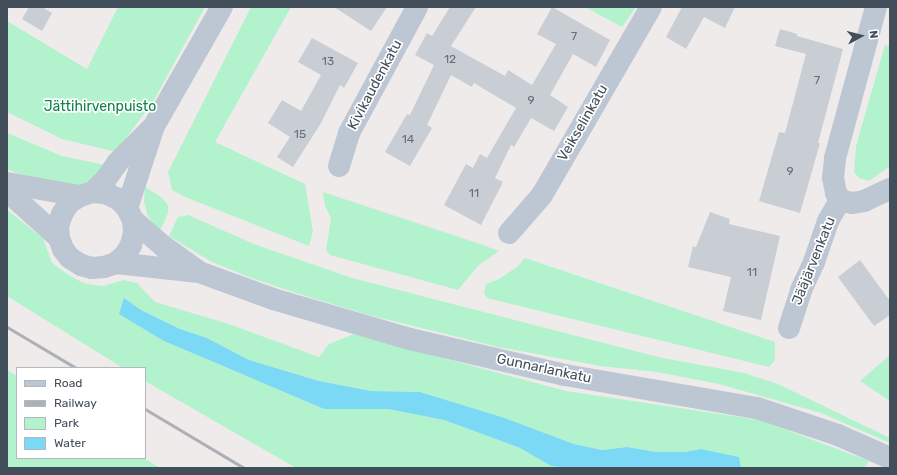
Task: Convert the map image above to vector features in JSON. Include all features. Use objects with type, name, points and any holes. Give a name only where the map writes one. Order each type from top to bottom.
[{"type":"street","points":[[130,214],[154,126],[222,7]]},
{"type":"street","name":"Kivikaudenkatu","points":[[339,166],[349,133],[417,7]]},
{"type":"street","name":"Veikselinkatu","points":[[509,233],[542,195],[651,7]]},
{"type":"street","points":[[840,200],[836,193],[833,178],[835,158],[876,7]]},
{"type":"street","points":[[7,183],[86,194],[105,194],[118,199],[130,214],[134,233],[131,245],[125,255],[116,263],[104,268],[92,268],[81,265],[70,258],[63,249],[59,238],[58,226],[62,214],[69,203],[86,194],[106,179],[117,163],[154,126]]},
{"type":"street","name":"Jääjärvenkatu","points":[[789,328],[800,290],[814,262],[828,221],[840,200],[852,203],[864,201],[890,189]]},
{"type":"street","points":[[7,191],[59,238]]},
{"type":"street","name":"Gunnarlankatu","points":[[130,214],[163,246],[199,272]]},
{"type":"street","name":"Gunnarlankatu","points":[[116,263],[199,272],[273,299],[410,339],[565,375],[757,408],[838,435],[890,458]]},
{"type":"green space","name":"Jättihirvenpuisto","points":[[118,7],[205,7],[154,100],[116,152],[62,139],[7,112],[7,21],[87,69]]},
{"type":"green space","name":"Jättihirvenpuisto","points":[[251,7],[291,7],[215,142],[305,184],[313,231],[309,246],[185,197],[172,190],[168,172]]},
{"type":"green space","points":[[585,7],[636,7],[622,27]]},
{"type":"green space","points":[[885,45],[890,46],[890,166],[869,181],[859,178],[854,172],[856,146]]},
{"type":"green space","points":[[7,133],[62,156],[105,165],[95,178],[80,185],[57,183],[16,173],[7,169]]},
{"type":"green space","points":[[145,187],[161,197],[168,205],[168,213],[160,231],[148,217],[144,201]]},
{"type":"green space","points":[[323,192],[499,251],[479,265],[458,290],[330,255],[326,250],[331,218],[325,206]]},
{"type":"green space","points":[[7,210],[43,238],[52,263],[70,276],[86,284],[104,286],[123,280],[137,283],[155,302],[229,324],[319,357],[329,344],[354,334],[566,391],[760,420],[869,461],[864,468],[741,468],[739,457],[701,449],[685,452],[655,452],[627,447],[602,450],[574,444],[505,418],[420,392],[371,391],[319,381],[249,360],[207,338],[180,329],[141,310],[125,299],[164,341],[324,409],[388,409],[444,420],[520,448],[551,466],[573,468],[296,468],[146,382],[146,367],[121,367],[7,296]]},
{"type":"green space","points":[[188,215],[254,244],[352,278],[658,357],[744,373],[778,384],[890,438],[890,443],[821,413],[719,384],[657,372],[600,366],[498,347],[365,314],[299,294],[249,277],[212,262],[169,236],[178,217]]},
{"type":"green space","points":[[525,258],[775,342],[775,360],[769,367],[487,298],[484,293],[486,284],[499,279],[517,267]]},
{"type":"green space","points":[[890,355],[890,401],[860,381]]},
{"type":"green space","points":[[7,370],[16,375],[16,459],[146,459],[160,468],[7,468]]},
{"type":"water","points":[[124,298],[141,310],[180,329],[207,338],[249,360],[319,381],[371,391],[420,392],[505,418],[574,444],[602,450],[627,447],[656,452],[685,452],[701,449],[739,457],[741,468],[573,468],[551,466],[520,448],[444,420],[388,409],[324,409],[164,341],[119,314]]},
{"type":"building","points":[[29,7],[42,7],[52,13],[42,31],[22,19]]},
{"type":"building","points":[[334,7],[387,7],[371,31]]},
{"type":"building","points":[[450,7],[476,7],[451,46],[505,76],[508,70],[532,85],[556,44],[537,34],[552,7],[610,40],[596,67],[573,54],[550,95],[568,107],[554,131],[531,118],[514,147],[511,145],[495,178],[503,182],[481,225],[444,205],[466,164],[473,168],[480,154],[487,158],[516,108],[474,83],[472,87],[451,75],[427,125],[432,128],[410,166],[385,152],[407,114],[410,115],[434,65],[415,55],[427,33],[432,36]]},
{"type":"building","points":[[682,7],[735,7],[725,28],[704,17],[686,49],[666,37]]},
{"type":"building","points":[[780,29],[797,34],[797,36],[843,49],[818,143],[820,143],[800,213],[759,201],[779,132],[785,133],[806,54],[775,46]]},
{"type":"building","points":[[312,38],[358,63],[344,88],[340,85],[321,123],[293,167],[277,157],[290,137],[268,123],[282,100],[301,111],[321,75],[298,62]]},
{"type":"building","points":[[710,212],[730,219],[729,224],[780,236],[761,320],[723,311],[731,277],[688,267],[693,246],[696,247]]},
{"type":"building","points":[[860,260],[890,301],[890,315],[874,326],[838,277]]},
{"type":"railway","points":[[7,327],[74,367]]},
{"type":"railway","points":[[146,410],[244,468]]}]
